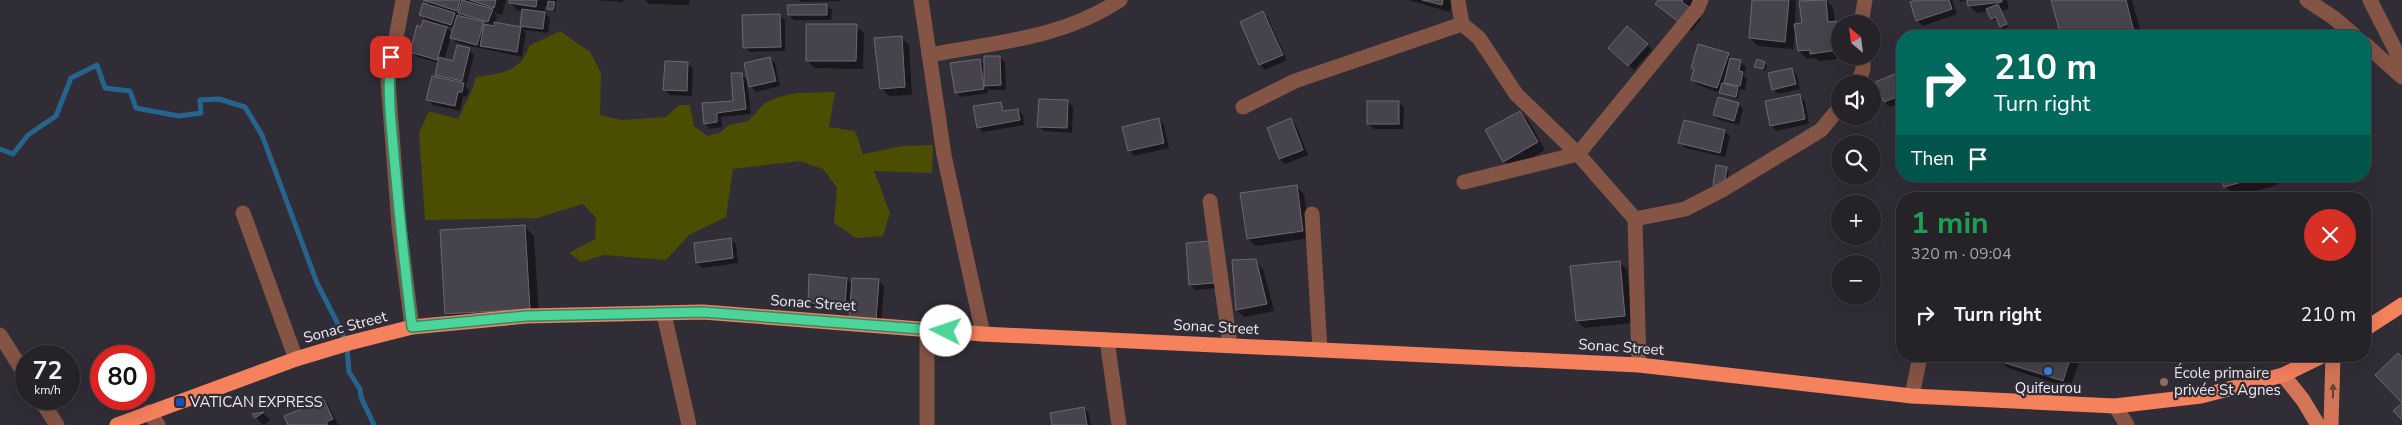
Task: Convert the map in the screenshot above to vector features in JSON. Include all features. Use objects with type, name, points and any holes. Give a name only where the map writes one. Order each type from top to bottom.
[{"type":"highway","points":[[2371,325],[2402,305]]},
{"type":"highway","name":"Sonac Street","points":[[117,425],[301,357],[349,343],[412,327],[526,316],[703,312],[983,334],[1640,365],[1912,396],[2115,406],[2201,396],[2283,375],[2310,362]]},
{"type":"main road","points":[[2331,425],[2333,362]]},
{"type":"main road","points":[[2283,375],[2303,400],[2318,425]]},
{"type":"street","points":[[403,0],[388,82],[399,226],[412,327]]},
{"type":"street","points":[[921,0],[944,155],[983,334]]},
{"type":"street","points":[[928,55],[1034,38],[1071,26],[1120,0]]},
{"type":"street","points":[[1458,0],[1462,24],[1479,38],[1516,94],[1578,154],[1635,219],[1640,365]]},
{"type":"street","points":[[1464,182],[1578,154],[1661,56],[1697,9],[1701,0]]},
{"type":"street","points":[[1863,15],[1865,0]]},
{"type":"street","points":[[2307,0],[2349,30]]},
{"type":"street","points":[[2370,0],[2402,63]]},
{"type":"street","points":[[1243,106],[1296,81],[1462,24]]},
{"type":"street","points":[[2371,49],[2402,77]]},
{"type":"street","points":[[1635,219],[1685,209],[1722,190],[1821,130],[1831,118]]},
{"type":"street","points":[[1210,200],[1230,345]]},
{"type":"street","points":[[243,213],[301,357]]},
{"type":"street","points":[[1312,214],[1320,350]]},
{"type":"street","points":[[664,314],[689,425]]},
{"type":"street","points":[[927,329],[927,425]]},
{"type":"street","points":[[0,335],[15,359]]},
{"type":"street","points":[[1107,340],[1119,425]]},
{"type":"street","points":[[1912,396],[1919,362]]},
{"type":"street","points":[[2115,406],[2127,425]]},
{"type":"street","points":[[47,410],[57,425]]},
{"type":"street","points":[[149,412],[158,425]]},
{"type":"shaded area","points":[[560,31],[590,52],[601,73],[600,115],[622,120],[666,117],[679,105],[690,105],[694,126],[707,136],[719,133],[729,125],[748,121],[765,103],[779,97],[797,93],[835,92],[829,127],[855,131],[863,154],[903,146],[933,145],[932,173],[874,171],[890,213],[883,236],[856,238],[834,223],[837,188],[823,169],[800,161],[733,169],[726,217],[689,235],[666,260],[604,255],[581,262],[569,253],[595,239],[596,218],[583,204],[537,218],[425,220],[419,133],[429,111],[458,119],[476,77],[501,73],[515,67],[521,62],[529,46]]},
{"type":"building","points":[[423,0],[460,0],[457,11]]},
{"type":"building","points":[[462,0],[493,9],[488,22],[458,13]]},
{"type":"building","points":[[470,0],[496,0],[494,8]]},
{"type":"building","points":[[509,0],[537,0],[536,7],[509,3]]},
{"type":"building","points":[[1422,0],[1443,0],[1442,5]]},
{"type":"building","points":[[1658,0],[1683,0],[1681,1],[1694,11],[1683,25],[1655,4]]},
{"type":"building","points":[[1752,0],[1789,0],[1785,42],[1749,38]]},
{"type":"building","points":[[1826,0],[1828,22],[1831,22],[1831,51],[1810,54],[1810,50],[1798,51],[1794,24],[1802,23],[1799,1]]},
{"type":"building","points":[[1917,0],[1949,0],[1952,9],[1916,21],[1910,2]]},
{"type":"building","points":[[1967,0],[2002,0],[2002,2],[1968,6]]},
{"type":"building","points":[[2051,0],[2126,0],[2134,30],[2059,30]]},
{"type":"building","points":[[548,1],[555,2],[553,10],[547,9]]},
{"type":"building","points":[[423,3],[455,13],[451,25],[419,15]]},
{"type":"building","points":[[827,4],[827,15],[788,15],[787,5]]},
{"type":"building","points":[[1998,4],[2007,24],[2000,27],[1996,17],[1991,19],[1986,9]]},
{"type":"building","points":[[522,9],[545,12],[543,29],[520,26]]},
{"type":"building","points":[[1263,11],[1283,55],[1259,65],[1240,22]]},
{"type":"building","points":[[780,14],[781,47],[743,48],[742,15]]},
{"type":"building","points":[[457,15],[484,22],[477,45],[450,38]]},
{"type":"building","points":[[423,20],[447,27],[437,60],[410,52],[417,25],[421,27]]},
{"type":"building","points":[[494,22],[521,27],[517,52],[480,46],[484,24],[494,26]]},
{"type":"building","points":[[806,24],[857,24],[856,61],[806,61]]},
{"type":"building","points":[[1627,26],[1648,44],[1628,66],[1608,48]]},
{"type":"building","points":[[902,36],[905,87],[880,89],[874,38]]},
{"type":"building","points":[[1698,44],[1729,53],[1717,88],[1691,80],[1694,69],[1691,68]]},
{"type":"building","points":[[457,45],[470,48],[462,81],[435,75],[439,57],[453,61]]},
{"type":"building","points":[[984,56],[1000,56],[1001,85],[984,86]]},
{"type":"building","points":[[770,57],[776,81],[749,87],[744,63]]},
{"type":"building","points":[[1730,58],[1741,60],[1739,71],[1743,72],[1740,86],[1724,83]]},
{"type":"building","points":[[980,59],[984,89],[955,93],[950,63]]},
{"type":"building","points":[[1757,59],[1765,62],[1763,69],[1754,67]]},
{"type":"building","points":[[665,61],[688,62],[687,91],[663,90]]},
{"type":"building","points":[[1792,68],[1796,84],[1772,90],[1768,73]]},
{"type":"building","points":[[731,73],[742,73],[746,109],[717,113],[717,122],[704,124],[702,103],[733,101]]},
{"type":"building","points":[[1895,74],[1896,97],[1884,102],[1881,95],[1881,80]]},
{"type":"building","points":[[432,76],[464,83],[462,92],[458,92],[455,106],[426,100]]},
{"type":"building","points":[[1722,83],[1738,87],[1736,97],[1719,93]]},
{"type":"building","points":[[1800,94],[1805,119],[1770,126],[1765,101]]},
{"type":"building","points":[[1718,97],[1739,103],[1734,121],[1713,115]]},
{"type":"building","points":[[1039,99],[1068,100],[1067,128],[1037,127]]},
{"type":"building","points":[[1367,101],[1399,101],[1399,124],[1367,124]]},
{"type":"building","points":[[1001,102],[1003,111],[1018,109],[1020,120],[977,128],[973,106]]},
{"type":"building","points":[[1520,111],[1538,142],[1503,162],[1485,130]]},
{"type":"building","points":[[1159,118],[1164,143],[1128,151],[1122,127]]},
{"type":"building","points":[[1291,118],[1303,150],[1279,159],[1267,128]]},
{"type":"building","points":[[1684,120],[1725,130],[1720,153],[1678,143]]},
{"type":"building","points":[[1716,165],[1727,167],[1724,187],[1713,185]]},
{"type":"building","points":[[2221,182],[2242,182],[2224,187]]},
{"type":"building","points":[[1297,185],[1303,231],[1247,239],[1240,193]]},
{"type":"building","points":[[525,225],[530,309],[445,314],[440,230]]},
{"type":"building","points":[[731,238],[733,258],[696,263],[694,243]]},
{"type":"building","points":[[1210,241],[1214,283],[1189,285],[1186,243]]},
{"type":"building","points":[[1256,259],[1267,304],[1236,310],[1232,260]]},
{"type":"building","points":[[1620,261],[1625,316],[1576,321],[1570,266]]},
{"type":"building","points":[[809,274],[847,278],[845,305],[808,303]]},
{"type":"building","points":[[852,278],[879,279],[876,320],[849,319]]},
{"type":"building","points":[[2398,353],[2402,357],[2402,403],[2375,375]]},
{"type":"building","name":"Quifeurou","points":[[2002,362],[2069,362],[2063,381]]},
{"type":"building","points":[[322,396],[333,419],[326,422],[328,425],[288,425],[284,416],[309,406],[308,402]]},
{"type":"building","points":[[2402,403],[2402,420],[2393,411]]},
{"type":"building","points":[[1084,407],[1087,425],[1052,425],[1050,413]]},
{"type":"building","points":[[264,412],[255,418],[252,414]]},
{"type":"waterway","points":[[0,149],[13,154],[28,135],[56,116],[71,78],[97,65],[105,88],[130,91],[136,108],[179,116],[201,113],[200,100],[219,99],[245,107],[262,135],[317,283],[342,332],[347,347],[349,372],[360,389],[361,397],[374,425]]},
{"type":"place","name":"Quifeurou","points":[[2048,371]]},
{"type":"place","name":"École primaire privée St Agnes","points":[[2164,382]]},
{"type":"place","name":"VATICAN EXPRESS","points":[[180,402]]},
{"type":"route","points":[[391,57],[388,82],[399,226],[412,327],[526,316],[703,312],[946,331]]}]
